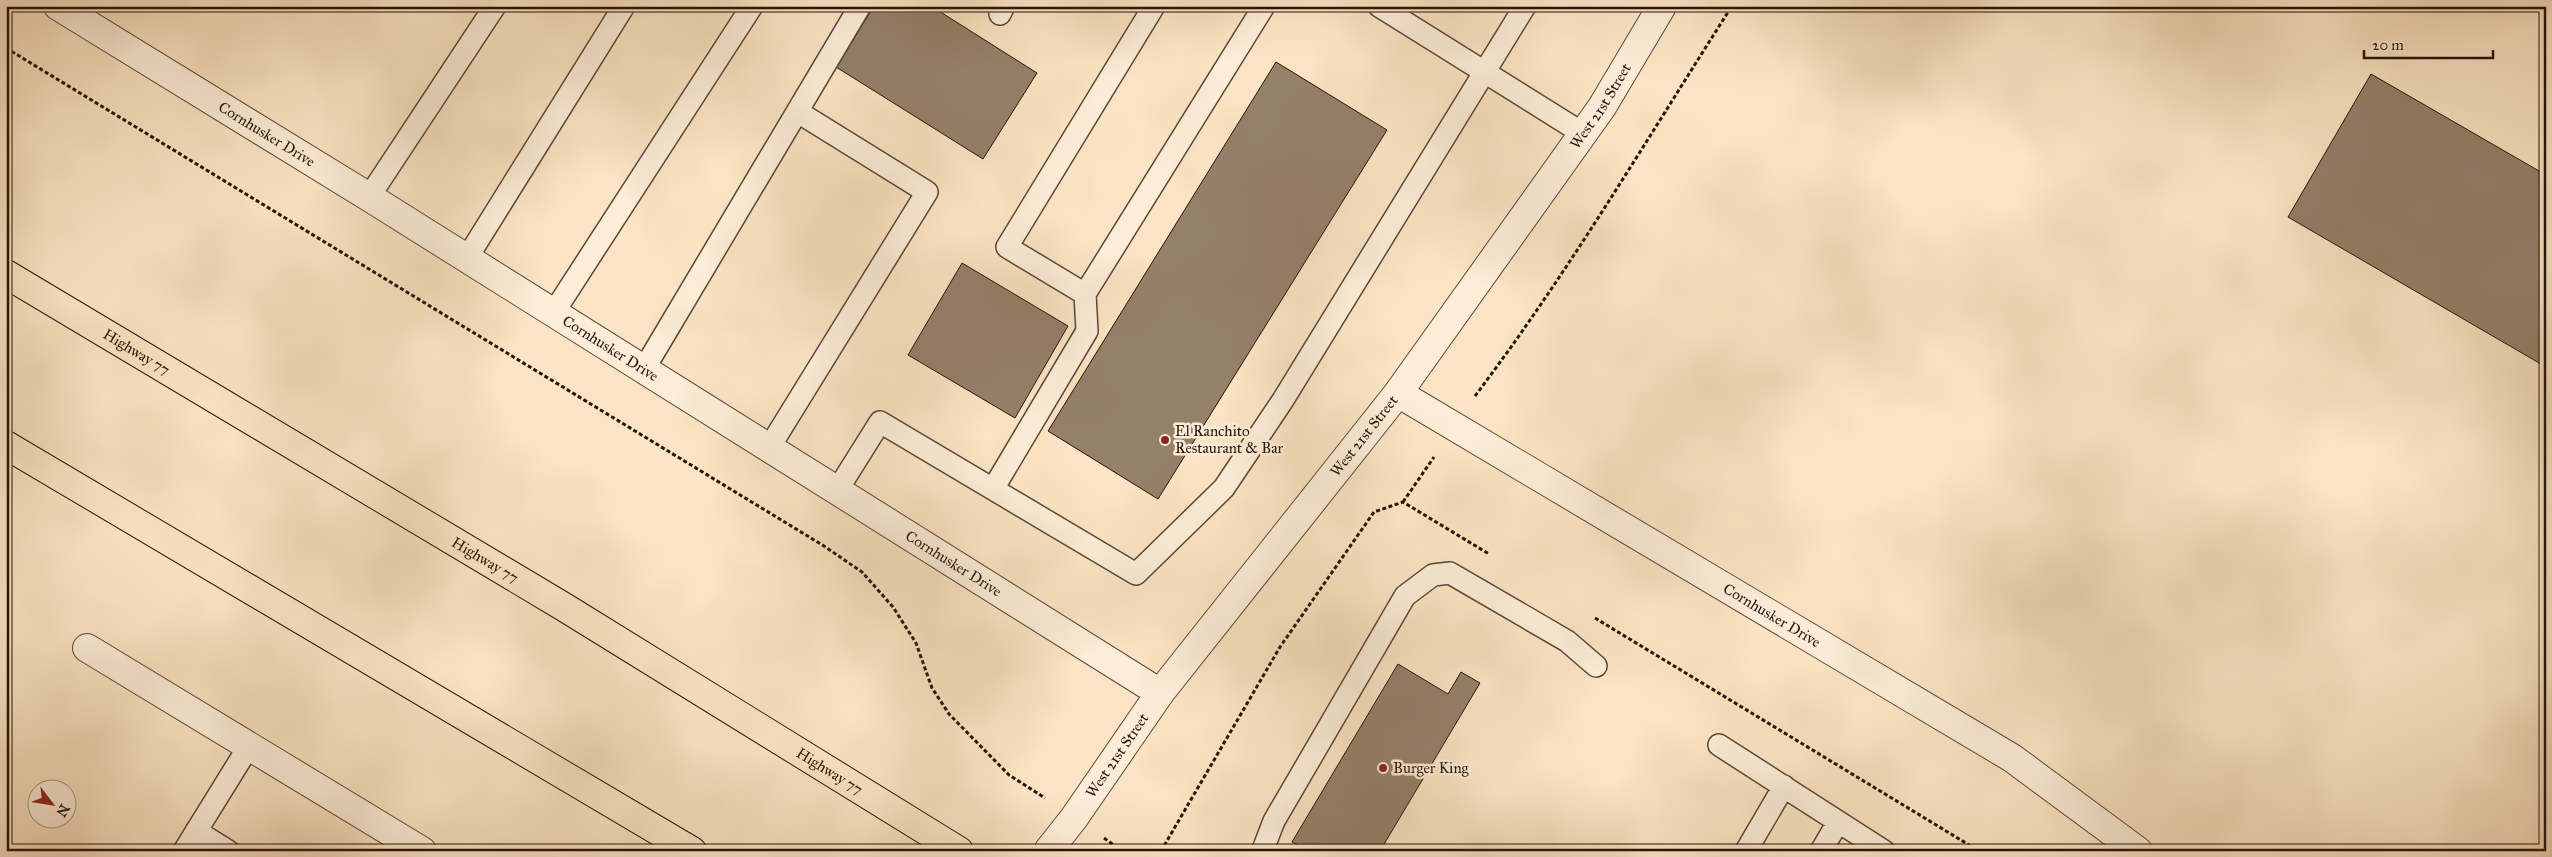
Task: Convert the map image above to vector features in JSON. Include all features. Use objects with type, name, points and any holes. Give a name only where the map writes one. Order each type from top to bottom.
[{"type":"highway","name":"Highway 77","points":[[6,274],[572,612],[958,851]]},
{"type":"highway","points":[[6,445],[692,851]]},
{"type":"street","name":"Cornhusker Drive","points":[[58,6],[370,197],[769,448],[838,489],[1160,694]]},
{"type":"street","name":"West 21st Street","points":[[1048,851],[1074,818],[1160,694],[1398,393],[1602,107],[1662,6]]},
{"type":"street","name":"Cornhusker Drive","points":[[1398,393],[2012,758],[2138,851]]},
{"type":"street","points":[[87,648],[422,851]]},
{"type":"lane","points":[[370,197],[495,6]]},
{"type":"lane","points":[[467,258],[624,6]]},
{"type":"lane","points":[[554,312],[752,6]]},
{"type":"lane","points":[[644,369],[860,6]]},
{"type":"lane","points":[[1085,294],[1007,247],[1154,6]]},
{"type":"lane","points":[[993,489],[1087,331],[1085,294],[1264,6]]},
{"type":"lane","points":[[1379,6],[1582,133]]},
{"type":"lane","points":[[838,489],[880,422],[1136,574],[1224,488],[1283,400],[1483,71],[1525,6]]},
{"type":"lane","points":[[769,448],[926,192],[798,112]]},
{"type":"lane","points":[[1265,851],[1264,847],[1274,821],[1406,596],[1433,574],[1450,573],[1568,641],[1596,666]]},
{"type":"lane","points":[[1719,745],[1884,851]]},
{"type":"lane","points":[[184,851],[249,746]]},
{"type":"lane","points":[[1746,851],[1784,786]]},
{"type":"lane","points":[[1821,851],[1838,822]]},
{"type":"lane","points":[[196,831],[228,851]]},
{"type":"path","points":[[1404,502],[1453,425],[1512,347],[1569,263],[1732,6]]},
{"type":"path","points":[[6,48],[815,541],[862,572],[893,606],[916,643],[932,688],[948,714],[1010,774],[1122,851]]},
{"type":"path","points":[[1742,707],[1980,851]]},
{"type":"building","points":[[874,6],[931,6],[1037,73],[983,159],[836,67]]},
{"type":"building","points":[[1276,62],[1387,130],[1158,499],[1048,431]]},
{"type":"building","points":[[2371,74],[2546,175],[2546,367],[2288,217]]},
{"type":"building","points":[[962,263],[1068,326],[1015,418],[908,355]]},
{"type":"building","name":"Burger King","points":[[1398,664],[1448,694],[1461,672],[1480,683],[1380,851],[1308,851],[1292,842]]},
{"type":"place","name":"El Ranchito Restaurant & Bar","points":[[1165,440]]},
{"type":"place","name":"Burger King","points":[[1383,768]]}]
